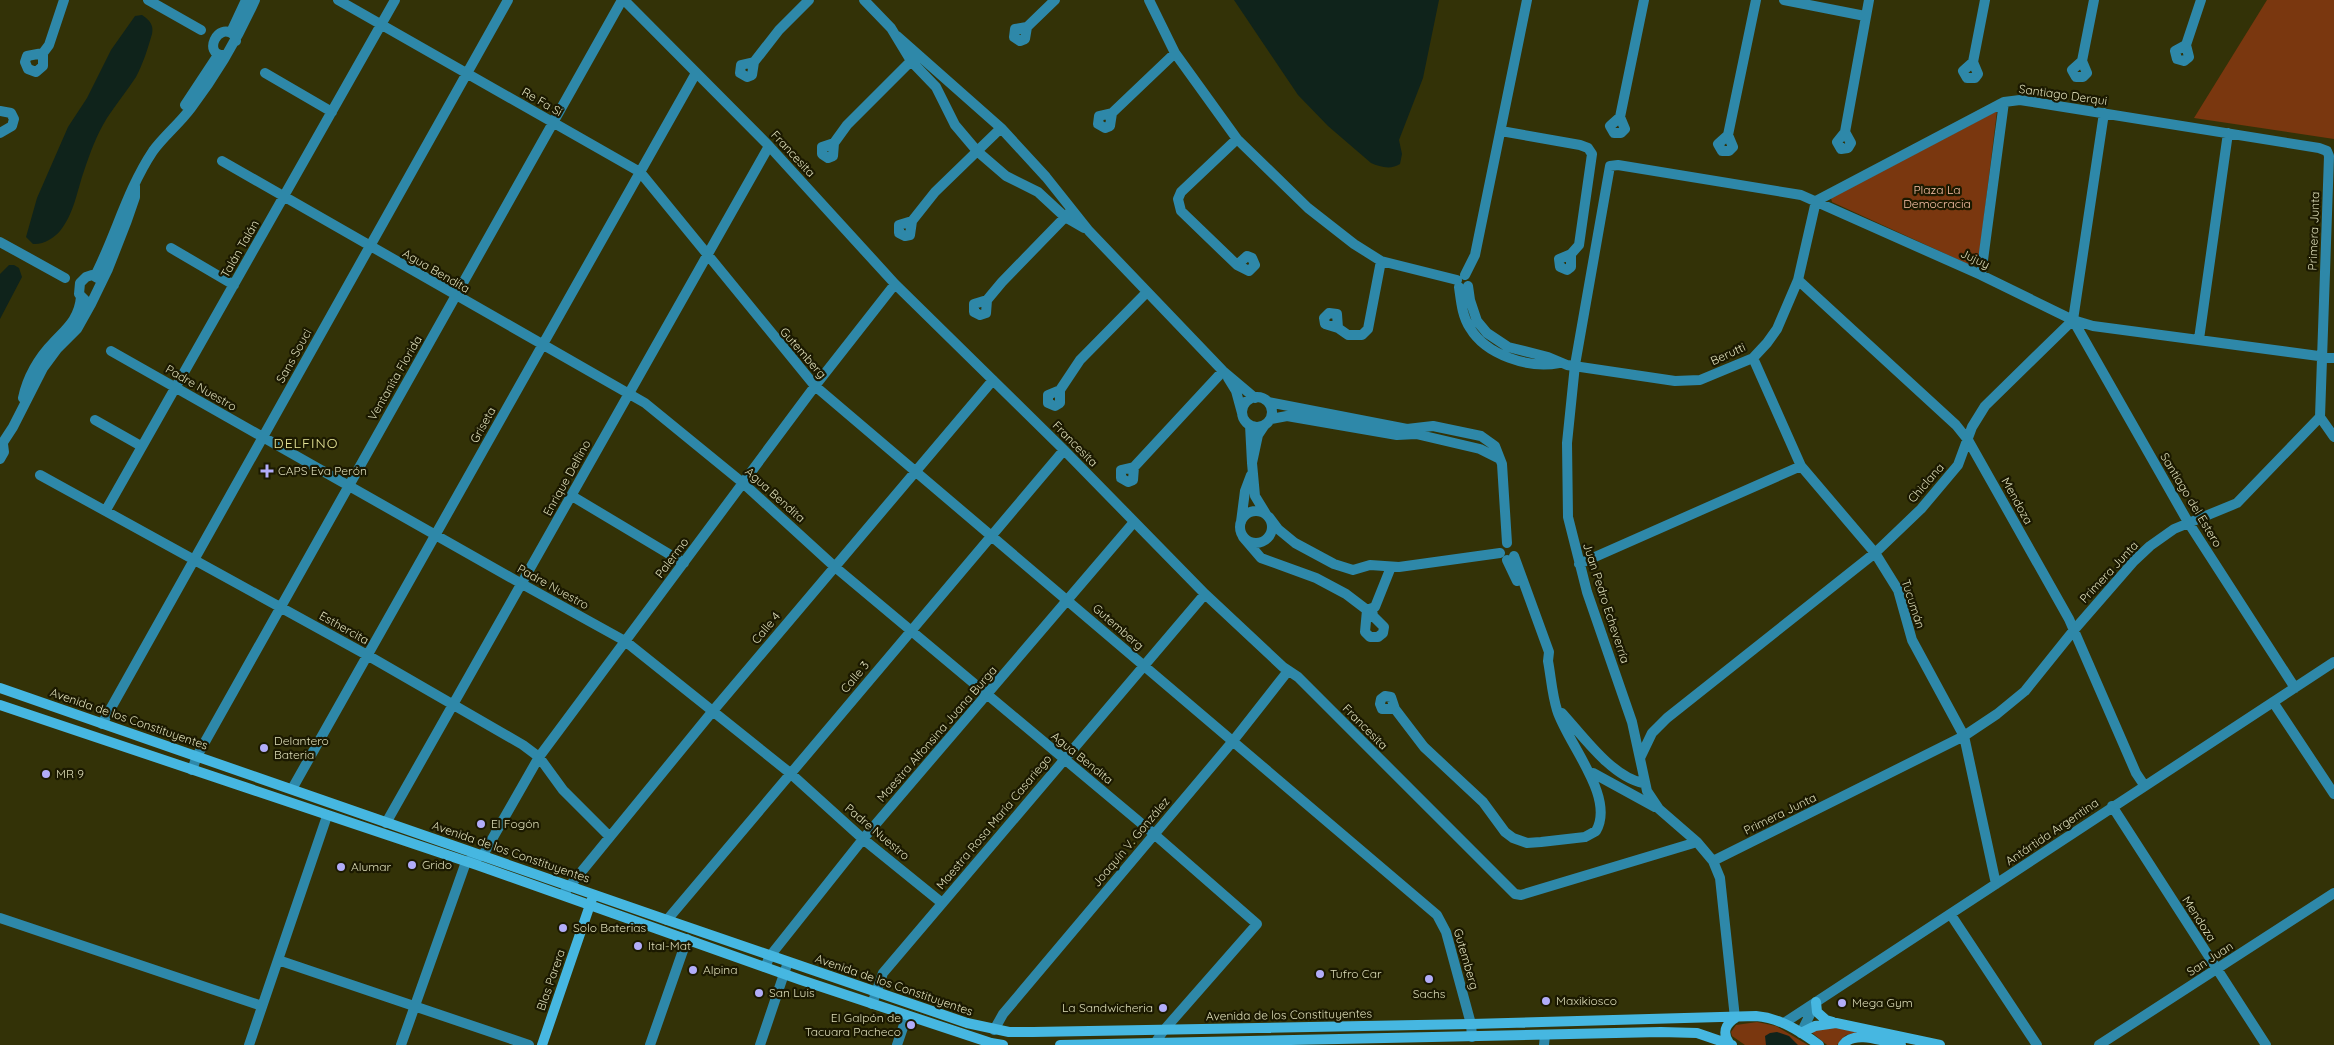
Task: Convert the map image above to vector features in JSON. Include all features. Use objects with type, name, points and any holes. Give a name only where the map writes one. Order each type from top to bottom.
[{"type":"main road","name":"Avenida de los Constituyentes","points":[[0,688],[770,956],[994,1030],[1021,1032],[1164,1030],[1769,1017],[1784,1023],[1818,1045]]},
{"type":"main road","name":"Avenida de los Constituyentes","points":[[0,704],[466,862],[907,1016],[991,1044],[1003,1045]]},
{"type":"main road","name":"Blas Parera","points":[[542,1045],[593,894]]},
{"type":"main road","points":[[1816,1002],[1817,1012],[1822,1017],[1836,1023],[1940,1045]]},
{"type":"main road","points":[[1730,1044],[1725,1033],[1728,1023],[1735,1018]]},
{"type":"main road","points":[[1801,1033],[1815,1026],[1836,1023]]},
{"type":"main road","name":"Avenida de los Constituyentes","points":[[1060,1045],[1326,1043],[1472,1037],[1545,1040],[1686,1032],[1705,1035],[1730,1044]]},
{"type":"main road","points":[[1843,1045],[1850,1038],[1859,1037],[1901,1045]]},
{"type":"street","points":[[43,53],[49,44],[64,0]]},
{"type":"street","points":[[148,0],[201,30],[230,35]]},
{"type":"street","points":[[230,35],[246,0]]},
{"type":"street","points":[[0,460],[4,452],[2,446],[22,406],[51,356],[77,329],[93,299],[94,279],[105,256],[127,197],[153,152],[190,110],[219,52],[255,0]]},
{"type":"street","name":"Re Fa Si","points":[[338,0],[640,172],[706,255]]},
{"type":"street","name":"Talán Talán","points":[[106,510],[395,0]]},
{"type":"street","name":"Sans Souci","points":[[102,724],[508,0]]},
{"type":"street","name":"Francesita","points":[[623,0],[769,146],[894,284],[1064,450],[1205,594],[1288,671],[1298,677],[1519,896],[1697,842]]},
{"type":"street","name":"Ventanita Florida","points":[[192,770],[197,756],[280,607],[623,0]]},
{"type":"street","points":[[754,62],[779,30],[809,0]]},
{"type":"street","points":[[864,0],[898,36],[1001,128],[1046,177],[1068,214]]},
{"type":"street","points":[[1028,26],[1055,0]]},
{"type":"street","points":[[1149,0],[1175,53],[1237,139],[1308,208],[1354,244],[1381,261],[1462,282],[1474,255],[1502,131],[1527,0]]},
{"type":"street","points":[[1620,117],[1644,0]]},
{"type":"street","points":[[1728,135],[1756,0]]},
{"type":"street","points":[[1784,0],[1865,16]]},
{"type":"street","points":[[1845,132],[1868,0]]},
{"type":"street","points":[[1973,62],[1986,0]]},
{"type":"street","points":[[2082,61],[2094,0]]},
{"type":"street","points":[[2186,44],[2201,0]]},
{"type":"street","points":[[201,30],[219,52]]},
{"type":"street","points":[[219,52],[215,38],[230,35]]},
{"type":"street","points":[[898,36],[911,61],[936,87],[955,125],[977,151],[1006,176],[1038,192],[1089,232],[1223,371],[1255,398],[1411,431]]},
{"type":"street","points":[[834,143],[874,96],[919,53]]},
{"type":"street","points":[[1112,113],[1175,53]]},
{"type":"street","points":[[265,73],[332,112]]},
{"type":"street","name":"Griseta","points":[[292,789],[696,73]]},
{"type":"street","name":"Santiago Derqui","points":[[1816,201],[2004,102],[2020,100],[2228,133],[2327,151]]},
{"type":"street","points":[[1981,275],[2004,102]]},
{"type":"street","points":[[0,111],[4,110],[11,113],[14,120],[12,126],[0,132]]},
{"type":"street","points":[[2073,320],[2104,113]]},
{"type":"street","points":[[912,222],[935,192],[1001,128]]},
{"type":"street","points":[[1502,131],[1580,145],[1588,148],[1592,154],[1579,245],[1571,254]]},
{"type":"street","points":[[2199,339],[2228,133]]},
{"type":"street","points":[[1237,139],[1180,192],[1178,206],[1180,211],[1237,265]]},
{"type":"street","name":"Enrique Delfino","points":[[386,822],[769,146]]},
{"type":"street","name":"Primera Junta","points":[[1713,861],[1964,736],[2017,699],[2134,561],[2164,536],[2188,522],[2237,503],[2320,417],[2329,156],[2327,151]]},
{"type":"street","name":"Agua Bendita","points":[[222,161],[645,403],[743,483],[835,567],[1063,760],[1154,834],[1257,924],[1164,1030]]},
{"type":"street","name":"Jujuy","points":[[1610,166],[1618,165],[1801,195],[1981,275],[2073,320],[2093,326],[2334,358]]},
{"type":"street","name":"Juan Pedro Echeverría","points":[[1610,166],[1576,365],[1568,424],[1568,517],[1578,564],[1632,722],[1643,783],[1659,809],[1697,842],[1713,861],[1722,885],[1735,1018]]},
{"type":"street","name":"Berutti","points":[[1462,282],[1474,313],[1487,333],[1508,347],[1548,357],[1559,363],[1685,382],[1700,380],[1723,372],[1752,358],[1768,343],[1777,329],[1798,280],[1816,201]]},
{"type":"street","points":[[987,300],[1014,268],[1068,214]]},
{"type":"street","points":[[0,242],[66,278],[85,300],[93,299]]},
{"type":"street","points":[[170,248],[234,285]]},
{"type":"street","name":"Gutemberg","points":[[706,255],[814,386],[1437,915],[1446,932],[1471,1024],[1472,1037]]},
{"type":"street","points":[[1338,328],[1353,336],[1362,335],[1368,329],[1381,261]]},
{"type":"street","points":[[66,278],[94,279]]},
{"type":"street","points":[[22,406],[23,395],[36,366],[53,343],[72,324],[80,307],[80,283],[94,279]]},
{"type":"street","name":"Mendoza","points":[[1798,280],[1956,425],[1968,440],[2074,630],[2136,773],[2144,785]]},
{"type":"street","name":"Palermo","points":[[483,855],[539,757],[814,386],[894,284]]},
{"type":"street","points":[[1060,390],[1090,349],[1147,292]]},
{"type":"street","name":"Chiclana","points":[[1640,759],[1652,734],[1672,713],[1875,552],[1921,509],[1958,465],[1977,418],[1986,406],[2073,320]]},
{"type":"street","name":"Santiago del Estero","points":[[2073,320],[2188,522],[2295,688]]},
{"type":"street","name":"Padre Nuestro","points":[[111,351],[262,438],[625,640],[790,773],[942,903]]},
{"type":"street","name":"Tucumán","points":[[1752,358],[1801,466],[1875,552],[1898,590],[1912,640],[1964,736],[1996,884]]},
{"type":"street","points":[[1223,371],[1236,392],[1242,414],[1250,426],[1255,496],[1272,527],[1266,540],[1262,542],[1252,543],[1243,537]]},
{"type":"street","points":[[1134,466],[1223,371]]},
{"type":"street","name":"Calle 4","points":[[562,896],[568,885],[712,712],[993,380]]},
{"type":"street","points":[[1242,414],[1244,405],[1255,398]]},
{"type":"street","points":[[1268,402],[1272,410],[1267,422],[1258,435],[1252,467],[1245,490],[1241,522],[1243,537],[1260,558],[1316,578],[1346,594],[1370,610],[1392,567]]},
{"type":"street","points":[[1250,426],[1287,416],[1397,435],[1433,426],[1481,436],[1495,446],[1501,460],[1507,543]]},
{"type":"street","points":[[2320,417],[2334,437]]},
{"type":"street","points":[[95,420],[141,446]]},
{"type":"street","name":"Calle 3","points":[[666,920],[1064,450]]},
{"type":"street","points":[[1578,564],[1801,466]]},
{"type":"street","name":"Esthercita","points":[[40,475],[367,655],[524,745],[539,757],[563,790],[609,836]]},
{"type":"street","points":[[572,496],[684,563]]},
{"type":"street","points":[[1241,522],[1251,512],[1267,516],[1295,543],[1344,568],[1358,570],[1370,565],[1392,567],[1507,556],[1514,546],[1507,543]]},
{"type":"street","name":"Maestra Alfonsina Juana Burga","points":[[765,967],[770,956],[864,838],[1134,522]]},
{"type":"street","points":[[1395,710],[1424,747],[1483,802],[1505,832],[1518,841],[1542,842],[1585,837],[1596,831],[1600,824],[1600,802],[1591,773],[1583,762],[1556,706],[1548,661],[1543,653],[1507,556],[1500,548],[1507,543]]},
{"type":"street","name":"Maestra Rosa María Casariego","points":[[872,1004],[875,992],[884,973],[1205,594]]},
{"type":"street","name":"Antártida Argentina","points":[[1784,1023],[2334,662]]},
{"type":"street","name":"Joaquín V. González","points":[[994,1030],[1003,1014],[1233,741],[1288,671]]},
{"type":"street","points":[[2273,702],[2334,794]]},
{"type":"street","points":[[1556,706],[1600,754],[1628,778],[1643,783]]},
{"type":"street","points":[[58,725],[64,710]]},
{"type":"street","points":[[1583,762],[1588,753],[1600,754]]},
{"type":"street","points":[[1591,773],[1602,766],[1600,754]]},
{"type":"street","points":[[1591,773],[1659,809]]},
{"type":"street","name":"Mendoza","points":[[2112,806],[2266,1045]]},
{"type":"street","points":[[249,1045],[326,816]]},
{"type":"street","points":[[400,1045],[466,862],[483,855]]},
{"type":"street","name":"San Juan","points":[[2099,1045],[2334,893]]},
{"type":"street","points":[[1951,914],[2036,1045]]},
{"type":"street","points":[[0,918],[262,1006]]},
{"type":"street","points":[[650,1045],[686,939]]},
{"type":"street","points":[[278,960],[529,1045]]},
{"type":"street","points":[[760,1045],[788,962]]},
{"type":"street","points":[[1801,1033],[1816,1002]]},
{"type":"street","points":[[897,1045],[907,1016]]},
{"type":"street","points":[[1157,1044],[1164,1030]]},
{"type":"green space","points":[[2267,0],[2334,0],[2334,139],[2194,118]]},
{"type":"green space","name":"Plaza La Democracia","points":[[1997,111],[1979,258],[1973,265],[1832,202],[1831,198]]},
{"type":"green space","points":[[1757,1022],[1776,1026],[1808,1045],[1745,1045],[1732,1036],[1731,1032],[1736,1025]]},
{"type":"green space","points":[[1831,1027],[1866,1034],[1846,1035],[1837,1045],[1827,1045],[1810,1031]]},
{"type":"green space","points":[[1887,1038],[1926,1045],[1916,1044]]},
{"type":"shaded area","points":[[1234,0],[1439,0],[1423,78],[1399,140],[1402,154],[1400,164],[1393,167],[1385,167],[1371,163],[1328,126],[1298,95]]},
{"type":"shaded area","points":[[142,15],[150,23],[152,34],[139,72],[100,131],[89,157],[72,210],[65,224],[51,238],[41,243],[33,244],[26,237],[37,198],[68,127],[87,98],[111,50],[135,16]]},
{"type":"shaded area","points":[[9,265],[19,268],[22,277],[0,319],[0,274]]},
{"type":"shaded area","points":[[1777,1032],[1789,1036],[1798,1045],[1766,1045],[1765,1036]]},
{"type":"place","name":"CAPS Eva Perón","points":[[267,471]]},
{"type":"place","name":"Delantero Bateria","points":[[264,748]]},
{"type":"place","name":"MR 9","points":[[46,774]]},
{"type":"place","name":"El Fogón","points":[[481,824]]},
{"type":"place","name":"Grido","points":[[412,865]]},
{"type":"place","name":"Alumar","points":[[341,867]]},
{"type":"place","name":"Solo Baterias","points":[[563,928]]},
{"type":"place","name":"Ital-Mat","points":[[638,946]]},
{"type":"place","name":"Alpina","points":[[693,970]]},
{"type":"place","name":"Tufro Car","points":[[1320,974]]},
{"type":"place","name":"Sachs","points":[[1429,979]]},
{"type":"place","name":"San Luis","points":[[759,993]]},
{"type":"place","name":"Maxikiosco","points":[[1546,1001]]},
{"type":"place","name":"Mega Gym","points":[[1842,1003]]},
{"type":"place","name":"La Sandwicheria","points":[[1163,1008]]},
{"type":"place","name":"El Galpón de Tacuara Pacheco","points":[[911,1025]]},
{"type":"district","name":"DELFINO","points":[[306,443]]}]
